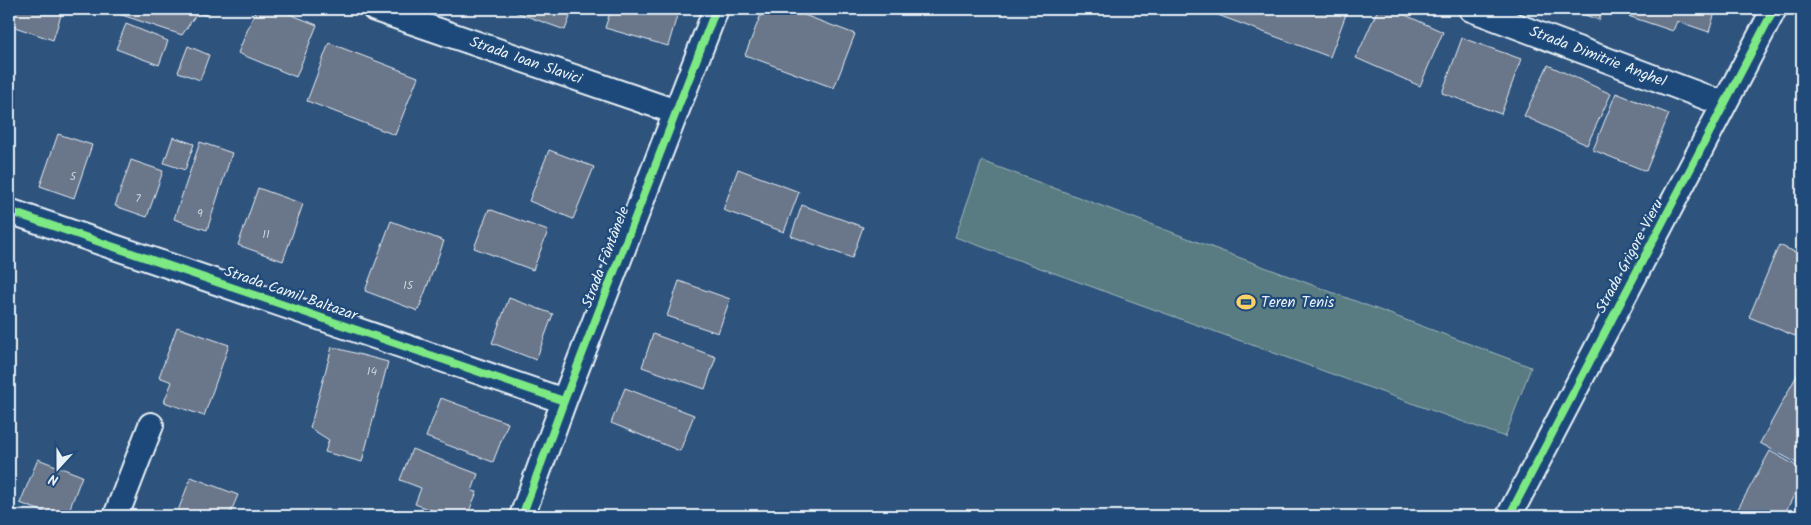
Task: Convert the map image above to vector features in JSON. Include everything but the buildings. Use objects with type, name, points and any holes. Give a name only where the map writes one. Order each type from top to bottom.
[{"type":"street","name":"Strada Ioan Slavici","points":[[375,9],[676,112]]},
{"type":"street","name":"Strada Fântânele","points":[[522,516],[564,401],[716,9]]},
{"type":"street","name":"Strada Dimitrie Anghel","points":[[1471,9],[1724,104]]},
{"type":"street","name":"Strada Grigore Vieru","points":[[1509,516],[1774,9]]},
{"type":"street","name":"Strada Camil Baltazar","points":[[9,211],[564,401]]},
{"type":"street","points":[[116,516],[151,425]]},
{"type":"green space","name":"Teren Tenis","points":[[982,161],[1531,367],[1505,437],[955,237]]},
{"type":"cycle path","points":[[522,516],[564,401],[716,9]]},
{"type":"cycle path","points":[[1509,516],[1774,9]]},
{"type":"cycle path","points":[[9,211],[564,401]]},
{"type":"place","name":"Teren Tenis","points":[[1246,302]]}]
